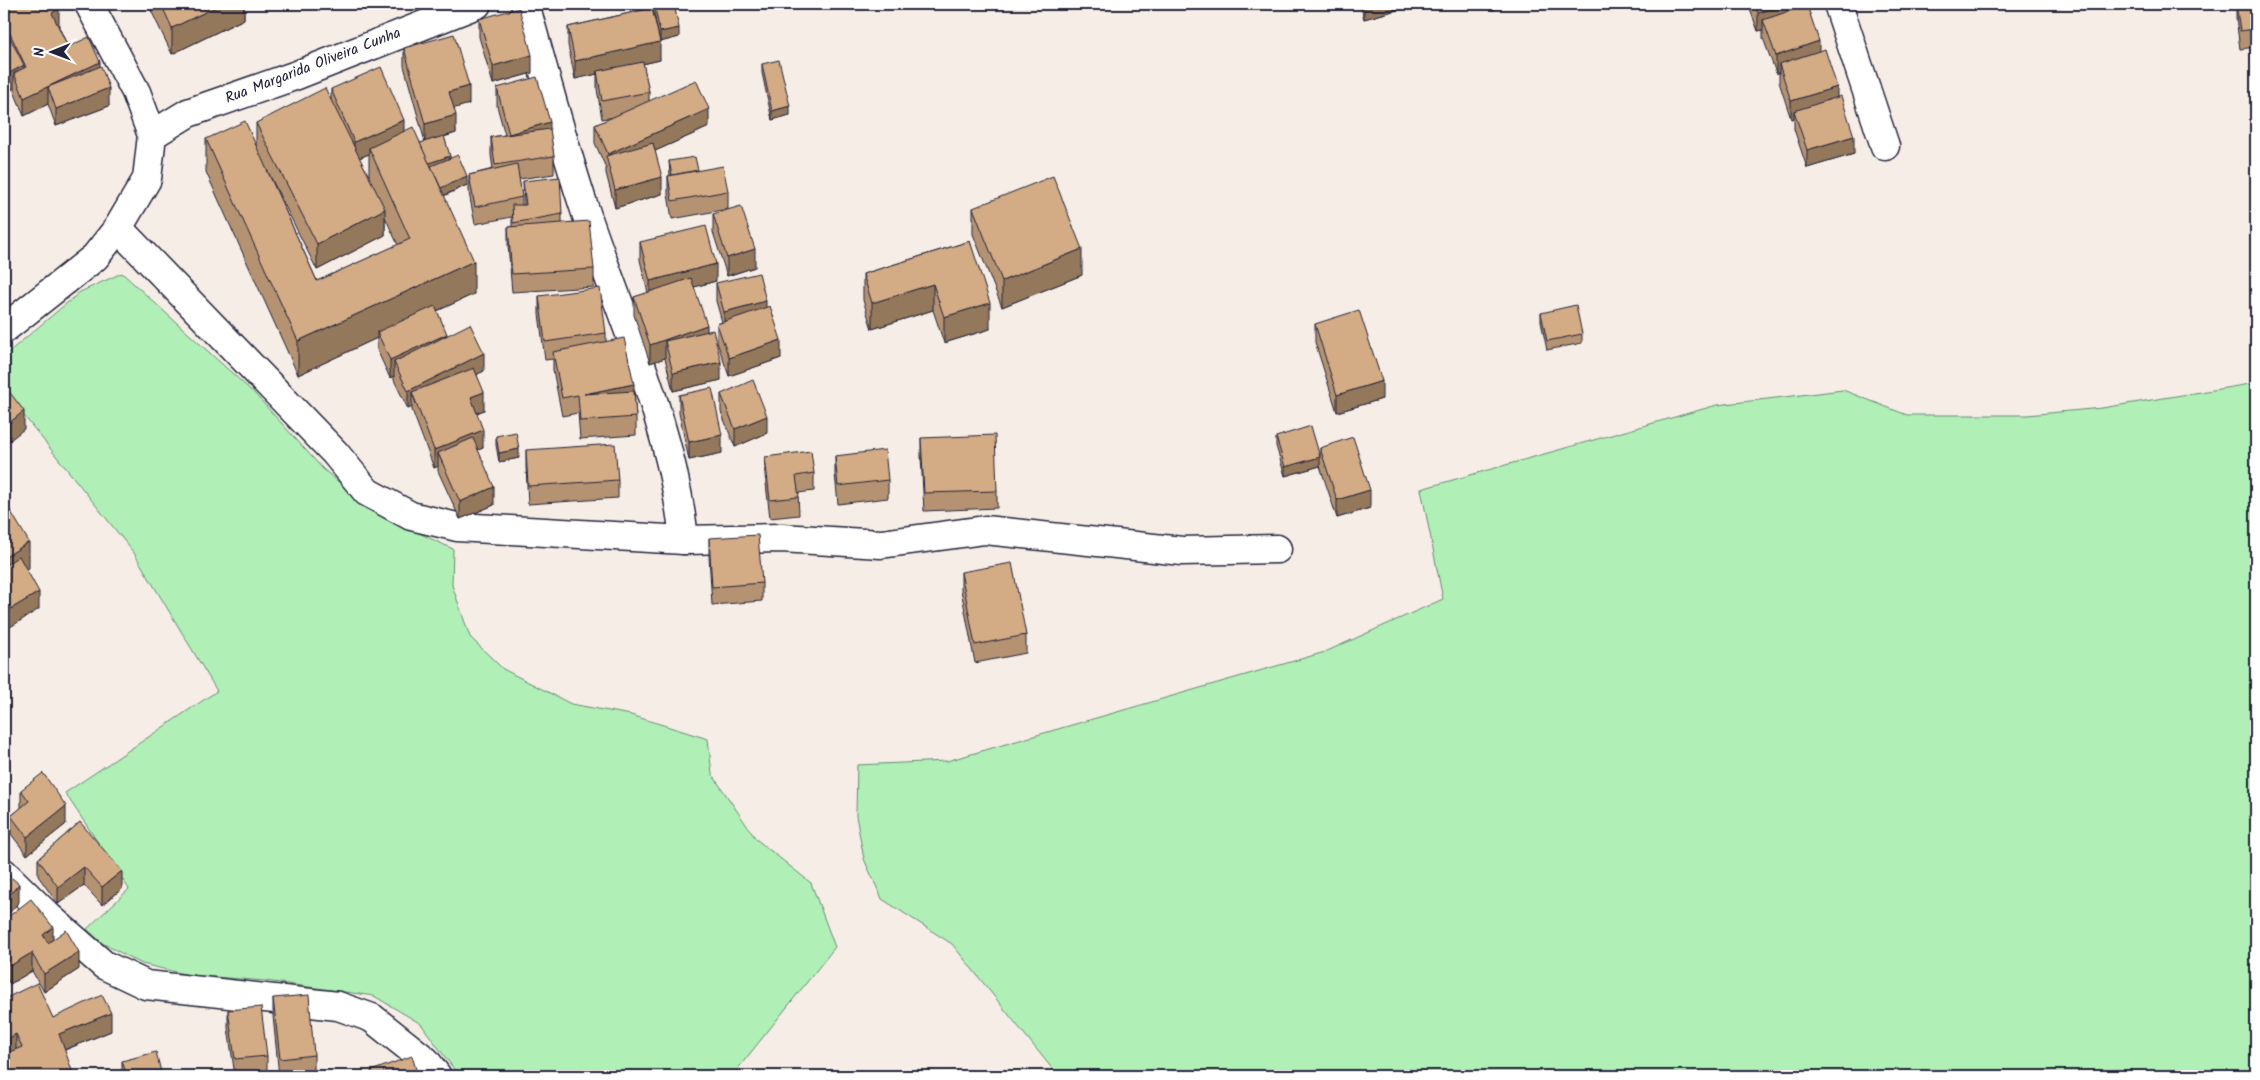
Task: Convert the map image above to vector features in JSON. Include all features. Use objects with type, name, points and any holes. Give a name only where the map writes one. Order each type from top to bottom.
[{"type":"street","points":[[9,319],[95,257],[118,228],[147,179],[152,135],[136,92],[89,4]]},
{"type":"street","name":"Rua Margarida Oliveira Cunha","points":[[152,135],[188,113],[297,75],[477,4]]},
{"type":"street","points":[[525,4],[584,206],[654,406],[681,504],[684,540]]},
{"type":"street","points":[[1838,4],[1885,146]]},
{"type":"street","points":[[118,228],[335,453],[367,492],[411,516],[457,527],[684,540],[781,538],[880,544],[985,530],[1182,551],[1277,549]]},
{"type":"street","points":[[4,873],[66,933],[104,965],[146,985],[338,1006],[372,1018],[426,1061],[437,1076]]},
{"type":"green space","points":[[122,273],[255,394],[323,469],[376,513],[453,549],[452,585],[470,637],[503,669],[571,704],[631,715],[708,739],[712,774],[756,839],[811,883],[835,947],[732,1076],[459,1076],[421,1024],[374,996],[266,981],[189,975],[142,964],[102,943],[87,929],[129,889],[65,793],[217,691],[134,553],[4,391],[4,356],[80,292]]},
{"type":"green space","points":[[2256,383],[2256,1076],[1058,1076],[952,944],[882,899],[864,859],[856,816],[857,765],[947,761],[1325,652],[1443,599],[1421,489],[1717,405],[1843,390],[1907,415],[2027,415],[2102,408]]},
{"type":"building","points":[[4,4],[57,4],[59,9],[52,13],[68,47],[89,37],[100,62],[24,98],[14,73],[26,67],[4,21]]},
{"type":"building","points":[[161,4],[222,4],[172,28]]},
{"type":"building","points":[[654,4],[674,4],[679,28],[660,32]]},
{"type":"building","points":[[1754,4],[1787,4],[1758,13]]},
{"type":"building","points":[[2236,4],[2256,4],[2256,29],[2240,31]]},
{"type":"building","points":[[1807,5],[1819,41],[1776,56],[1763,20]]},
{"type":"building","points":[[519,8],[532,55],[493,66],[479,19]]},
{"type":"building","points":[[652,8],[660,42],[575,61],[568,27]]},
{"type":"building","points":[[454,34],[469,86],[449,92],[456,115],[425,124],[404,48]]},
{"type":"building","points":[[10,38],[24,65],[4,76],[4,41]]},
{"type":"building","points":[[1825,49],[1837,87],[1791,101],[1779,64]]},
{"type":"building","points":[[779,60],[790,106],[772,111],[762,64]]},
{"type":"building","points":[[643,62],[649,92],[602,101],[597,71]]},
{"type":"building","points":[[101,66],[109,88],[56,109],[48,87]]},
{"type":"building","points":[[381,67],[404,120],[354,142],[331,89]]},
{"type":"building","points":[[537,77],[550,122],[509,134],[497,88]]},
{"type":"building","points":[[696,80],[709,109],[608,154],[595,125]]},
{"type":"building","points":[[325,88],[385,209],[317,244],[256,123]]},
{"type":"building","points":[[1841,96],[1854,136],[1807,150],[1794,111]]},
{"type":"building","points":[[245,121],[317,281],[410,239],[369,148],[413,127],[474,261],[298,341],[206,139]]},
{"type":"building","points":[[550,129],[554,156],[495,165],[491,137]]},
{"type":"building","points":[[444,136],[450,156],[429,163],[420,143]]},
{"type":"building","points":[[653,143],[662,177],[615,190],[606,156]]},
{"type":"building","points":[[458,155],[467,176],[441,188],[431,166]]},
{"type":"building","points":[[695,157],[698,170],[672,175],[669,161]]},
{"type":"building","points":[[517,164],[522,197],[475,207],[469,175]]},
{"type":"building","points":[[723,166],[728,191],[672,201],[668,176]]},
{"type":"building","points":[[1053,176],[1082,249],[1002,281],[973,208]]},
{"type":"building","points":[[560,177],[562,214],[513,223],[512,205],[526,205],[523,181]]},
{"type":"building","points":[[741,206],[755,249],[727,258],[713,214]]},
{"type":"building","points":[[589,221],[594,269],[512,274],[508,227]]},
{"type":"building","points":[[706,226],[716,264],[650,281],[640,242]]},
{"type":"building","points":[[970,241],[990,303],[944,317],[933,284],[872,303],[863,274]]},
{"type":"building","points":[[759,273],[766,301],[724,312],[716,283]]},
{"type":"building","points":[[691,278],[707,325],[650,345],[634,297]]},
{"type":"building","points":[[600,288],[606,333],[545,342],[539,296]]},
{"type":"building","points":[[1576,305],[1582,334],[1547,341],[1541,313]]},
{"type":"building","points":[[435,306],[447,334],[390,360],[377,332]]},
{"type":"building","points":[[770,306],[781,340],[729,358],[717,324]]},
{"type":"building","points":[[1359,310],[1382,381],[1337,395],[1315,324]]},
{"type":"building","points":[[470,324],[484,353],[408,391],[394,362]]},
{"type":"building","points":[[713,330],[721,362],[673,373],[665,341]]},
{"type":"building","points":[[624,338],[634,384],[584,394],[634,391],[636,417],[580,421],[578,395],[562,398],[553,352]]},
{"type":"building","points":[[474,368],[484,392],[471,397],[483,430],[434,450],[412,392]]},
{"type":"building","points":[[753,380],[767,416],[735,429],[721,394]]},
{"type":"building","points":[[4,385],[24,411],[4,427]]},
{"type":"building","points":[[712,388],[722,435],[689,442],[679,395]]},
{"type":"building","points":[[1311,426],[1320,457],[1285,467],[1276,437]]},
{"type":"building","points":[[516,432],[519,449],[499,453],[496,436]]},
{"type":"building","points":[[995,435],[997,491],[924,493],[921,438]]},
{"type":"building","points":[[1353,437],[1370,490],[1337,500],[1320,448]]},
{"type":"building","points":[[473,438],[494,487],[460,502],[438,453]]},
{"type":"building","points":[[615,444],[618,480],[528,486],[526,450]]},
{"type":"building","points":[[885,450],[888,480],[838,486],[835,456]]},
{"type":"building","points":[[811,451],[814,473],[796,476],[799,497],[770,500],[765,457]]},
{"type":"building","points":[[4,500],[29,542],[4,558]]},
{"type":"building","points":[[758,535],[762,583],[712,587],[709,538]]},
{"type":"building","points":[[19,556],[39,592],[4,613],[4,566]]},
{"type":"building","points":[[1012,563],[1026,635],[975,645],[961,572]]},
{"type":"building","points":[[43,773],[66,806],[27,837],[11,816],[29,801],[21,790]]},
{"type":"building","points":[[80,822],[122,871],[102,887],[84,867],[58,887],[38,859]]},
{"type":"building","points":[[4,871],[19,884],[4,901]]},
{"type":"building","points":[[31,899],[53,927],[43,935],[48,943],[66,930],[79,952],[44,974],[32,954],[33,952],[10,966],[4,956],[4,920]]},
{"type":"building","points":[[37,983],[53,1018],[102,995],[111,1013],[59,1034],[74,1076],[4,1076],[4,1054],[22,1047],[16,1034],[4,1041],[4,999]]},
{"type":"building","points":[[309,995],[314,1055],[280,1059],[273,998]]},
{"type":"building","points":[[261,1007],[267,1056],[235,1059],[228,1010]]},
{"type":"building","points":[[156,1052],[162,1076],[127,1076],[122,1061]]},
{"type":"building","points":[[412,1056],[418,1076],[372,1076],[371,1071]]},
{"type":"building","points":[[120,1071],[122,1076],[104,1076]]}]
